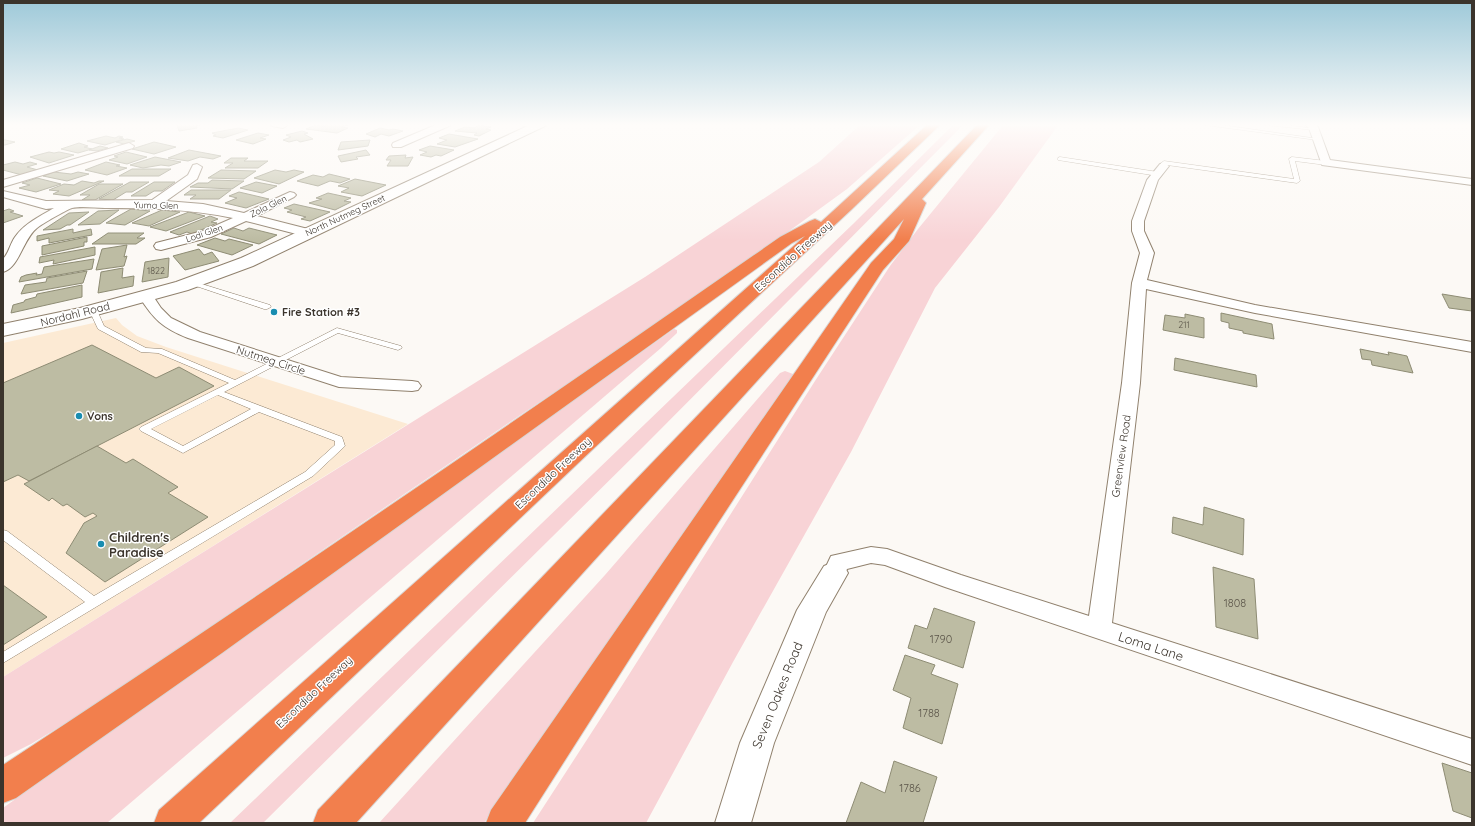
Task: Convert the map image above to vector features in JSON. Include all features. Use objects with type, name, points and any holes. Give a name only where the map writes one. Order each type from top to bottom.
[{"type":"highway","name":"Escondido Freeway","points":[[172,823],[894,163]]},
{"type":"highway","points":[[331,823],[948,163]]},
{"type":"highway","points":[[504,823],[630,632],[877,267],[901,241],[928,184]]},
{"type":"highway","points":[[3,786],[230,630],[786,240],[846,207]]},
{"type":"street","points":[[3,184],[74,163]]},
{"type":"street","name":"North Nutmeg Street","points":[[146,296],[192,283],[247,262],[455,163]]},
{"type":"street","points":[[1326,163],[1472,182]]},
{"type":"street","points":[[155,204],[193,177],[196,167]]},
{"type":"street","name":"Greenview Road","points":[[1099,629],[1131,382],[1139,283],[1146,253],[1138,231],[1138,220],[1153,180],[1161,170]]},
{"type":"street","name":"Yuma Glen","points":[[3,194],[46,205],[68,206],[155,204],[203,208],[246,217],[308,233]]},
{"type":"street","name":"Zola Glen","points":[[246,217],[290,195]]},
{"type":"street","points":[[3,268],[13,256],[20,239],[33,226],[68,206]]},
{"type":"street","name":"Lodi Glen","points":[[161,246],[207,234],[246,217]]},
{"type":"street","points":[[1139,283],[1255,309],[1472,347]]},
{"type":"street","name":"Nordahl Road","points":[[3,330],[93,310],[146,296]]},
{"type":"street","name":"Nutmeg Circle","points":[[146,296],[156,313],[173,327],[339,382],[412,386]]},
{"type":"street","name":"Loma Lane","points":[[834,573],[839,562],[871,555],[887,557],[1099,629],[1472,752]]},
{"type":"street","name":"Seven Oakes Road","points":[[733,823],[757,743],[812,610],[834,573]]},
{"type":"lane","points":[[1093,163],[1161,170],[1164,163],[1297,181],[1293,163]]},
{"type":"lane","points":[[192,283],[267,307]]},
{"type":"lane","points":[[93,310],[101,327],[144,350],[159,351],[236,383]]},
{"type":"lane","points":[[258,409],[183,450],[144,429],[277,362],[336,330],[398,348]]},
{"type":"lane","points":[[3,658],[309,474],[340,446],[339,439],[217,392]]},
{"type":"lane","points":[[3,534],[94,602]]},
{"type":"shaded area","points":[[818,163],[877,163],[847,189],[715,285],[507,424],[91,708],[31,744],[3,758],[3,677],[645,277]]},
{"type":"shaded area","points":[[915,163],[926,163],[643,447],[263,823],[230,823]]},
{"type":"shaded area","points":[[972,163],[1031,163],[999,207],[935,288],[851,452],[733,662],[646,823],[533,823],[815,381],[890,266]]},
{"type":"shaded area","points":[[116,318],[122,325],[137,336],[166,347],[408,424],[3,677],[3,343]]},
{"type":"shaded area","points":[[674,329],[677,330],[677,333],[661,348],[107,823],[3,823],[3,808],[327,575]]},
{"type":"shaded area","points":[[785,371],[793,374],[793,377],[710,499],[607,643],[484,823],[379,823],[605,575],[780,373]]},
{"type":"building","points":[[13,163],[23,164],[32,163],[37,164],[27,167],[38,170],[22,175],[3,170],[3,165]]},
{"type":"building","points":[[105,163],[120,165],[116,166],[127,168],[107,175],[85,170]]},
{"type":"building","points":[[138,163],[179,163],[169,166],[161,165],[143,168],[130,165]]},
{"type":"building","points":[[224,163],[266,163],[258,168],[225,168],[233,163]]},
{"type":"building","points":[[389,163],[410,163],[408,166],[387,166]]},
{"type":"building","points":[[132,169],[171,169],[159,176],[119,176]]},
{"type":"building","points":[[221,170],[256,171],[244,179],[208,178]]},
{"type":"building","points":[[275,170],[286,172],[294,170],[304,172],[279,184],[254,178]]},
{"type":"building","points":[[54,172],[71,174],[78,172],[89,174],[67,181],[43,176]]},
{"type":"building","points":[[329,174],[350,179],[340,183],[330,181],[318,186],[297,181],[313,175],[323,177]]},
{"type":"building","points":[[37,178],[61,184],[36,192],[19,188],[30,185],[22,183]]},
{"type":"building","points":[[355,179],[386,185],[362,196],[341,192],[349,188],[338,186]]},
{"type":"building","points":[[212,180],[244,181],[232,189],[190,187],[198,183],[208,183]]},
{"type":"building","points":[[82,181],[94,183],[104,181],[69,196],[53,194],[59,191],[49,190],[64,184],[74,185]]},
{"type":"building","points":[[130,182],[149,182],[132,192],[126,192],[113,200],[99,199]]},
{"type":"building","points":[[154,182],[175,182],[162,191],[154,191],[146,196],[131,196]]},
{"type":"building","points":[[256,182],[277,186],[262,193],[240,188]]},
{"type":"building","points":[[99,184],[123,184],[95,200],[82,200],[90,195],[80,195]]},
{"type":"building","points":[[191,190],[231,190],[219,199],[190,199],[196,195],[184,195]]},
{"type":"building","points":[[239,192],[269,199],[246,208],[225,203],[237,198],[229,196]]},
{"type":"building","points":[[328,193],[351,198],[344,201],[351,202],[335,210],[309,203],[322,199],[316,198]]},
{"type":"building","points":[[294,204],[330,212],[310,221],[301,219],[306,217],[287,212],[292,210],[284,208]]},
{"type":"building","points":[[9,209],[14,211],[10,212],[23,216],[3,223],[3,211]]},
{"type":"building","points":[[131,209],[150,211],[125,225],[106,223]]},
{"type":"building","points":[[119,210],[100,224],[78,225],[98,211]]},
{"type":"building","points":[[162,210],[180,212],[149,226],[132,223]]},
{"type":"building","points":[[89,212],[70,225],[60,229],[43,230],[69,213]]},
{"type":"building","points":[[189,212],[205,216],[166,231],[150,227]]},
{"type":"building","points":[[210,216],[218,219],[211,222],[217,223],[192,234],[187,232],[179,235],[170,232]]},
{"type":"building","points":[[234,228],[243,231],[249,228],[277,235],[259,244],[221,234]]},
{"type":"building","points":[[73,229],[73,233],[91,229],[92,235],[49,243],[49,238],[37,241],[37,236]]},
{"type":"building","points":[[108,233],[144,233],[137,238],[145,238],[136,244],[92,244]]},
{"type":"building","points":[[87,237],[87,242],[84,242],[84,246],[42,255],[42,246]]},
{"type":"building","points":[[215,238],[225,241],[229,239],[253,245],[232,255],[197,245]]},
{"type":"building","points":[[127,245],[124,257],[127,256],[124,266],[96,270],[102,249]]},
{"type":"building","points":[[95,247],[95,255],[53,264],[54,260],[39,263],[40,257]]},
{"type":"building","points":[[199,249],[204,255],[212,252],[219,261],[185,270],[173,256]]},
{"type":"building","points":[[169,258],[168,277],[142,282],[145,262]]},
{"type":"building","points":[[94,259],[92,269],[19,282],[21,277],[26,275],[37,273],[36,275],[42,274],[44,267]]},
{"type":"building","points":[[123,268],[122,278],[134,276],[133,286],[98,293],[101,272]]},
{"type":"building","points":[[87,271],[83,283],[21,294],[25,285],[46,282],[47,278]]},
{"type":"building","points":[[82,285],[82,297],[11,313],[13,305],[36,297],[37,294]]},
{"type":"building","points":[[1442,294],[1472,299],[1472,311],[1449,308]]},
{"type":"building","points":[[1221,313],[1272,324],[1274,339],[1243,333],[1243,331],[1229,328],[1229,323],[1221,321]]},
{"type":"building","points":[[1185,314],[1204,318],[1204,338],[1163,330],[1165,315],[1185,318]]},
{"type":"building","name":"Vons","points":[[92,345],[156,378],[179,367],[214,386],[29,481],[18,475],[3,482],[3,383]]},
{"type":"building","points":[[1360,349],[1389,355],[1388,352],[1407,356],[1413,373],[1372,365],[1371,360],[1362,359]]},
{"type":"building","points":[[1175,358],[1256,375],[1257,387],[1174,370]]},
{"type":"building","points":[[97,446],[126,463],[133,459],[178,487],[168,493],[208,517],[105,582],[66,553],[84,523],[97,516],[93,513],[85,517],[67,504],[63,506],[52,498],[49,501],[24,484]]},
{"type":"building","points":[[1204,507],[1244,519],[1243,555],[1172,533],[1173,517],[1203,525]]},
{"type":"building","points":[[1213,567],[1254,579],[1258,639],[1216,627]]},
{"type":"building","points":[[3,585],[47,617],[3,645]]},
{"type":"building","points":[[934,608],[975,622],[963,668],[908,648],[915,625],[927,629]]},
{"type":"building","points":[[905,655],[935,665],[931,674],[958,684],[942,744],[903,728],[911,698],[893,690]]},
{"type":"building","points":[[894,761],[937,777],[923,823],[846,823],[861,782],[885,793]]},
{"type":"building","points":[[1442,763],[1472,773],[1472,818],[1453,811]]},
{"type":"place","name":"Fire Station #3","points":[[274,312]]},
{"type":"place","name":"Vons","points":[[79,416]]},
{"type":"place","name":"Children's Paradise","points":[[101,544]]}]
